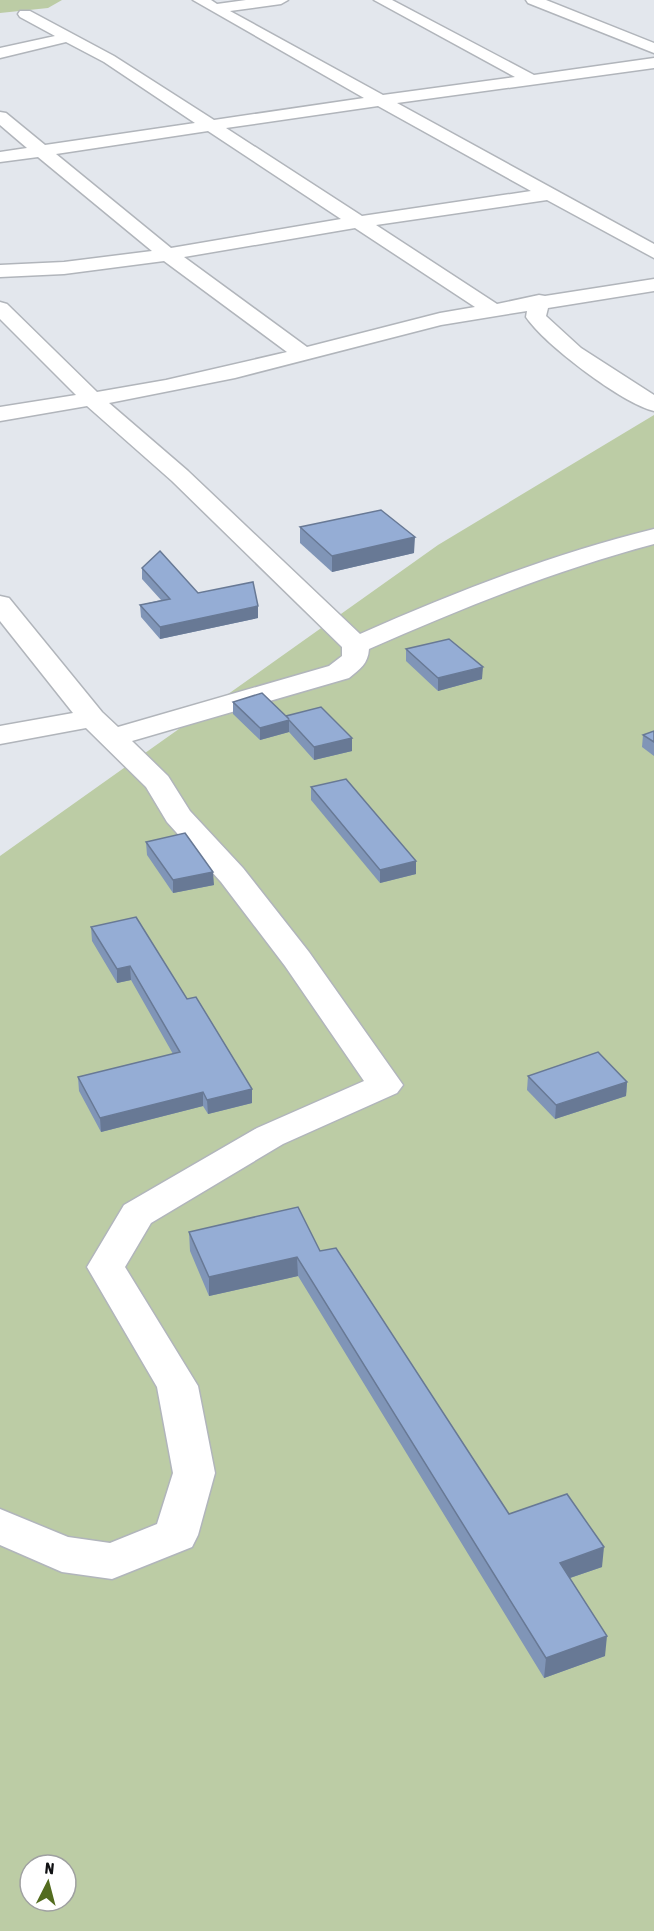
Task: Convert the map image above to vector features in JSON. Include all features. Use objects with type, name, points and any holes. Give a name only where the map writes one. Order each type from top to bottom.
[{"type":"street","points":[[200,0],[654,252]]},
{"type":"street","points":[[216,8],[281,0]]},
{"type":"street","points":[[381,0],[532,80]]},
{"type":"street","points":[[533,0],[654,48]]},
{"type":"street","points":[[25,14],[109,59],[491,309]]},
{"type":"street","points":[[0,53],[69,37]]},
{"type":"street","points":[[0,157],[383,100],[654,63]]},
{"type":"street","points":[[0,117],[166,254],[303,354]]},
{"type":"street","points":[[0,272],[47,271],[549,194]]},
{"type":"street","points":[[0,284],[47,271]]},
{"type":"street","points":[[0,414],[166,387],[397,329],[491,309],[654,285]]},
{"type":"street","points":[[538,301],[536,317],[543,328],[606,375],[654,404]]},
{"type":"street","points":[[0,308],[93,400],[180,476],[356,645],[356,659],[339,672],[102,728],[0,735]]},
{"type":"street","points":[[356,645],[519,577],[602,548],[654,536]]},
{"type":"street","points":[[0,604],[102,728],[158,782],[178,816],[232,875],[297,959],[386,1085],[270,1136],[137,1214],[106,1267],[177,1386],[194,1473],[176,1534],[112,1561],[62,1554],[0,1526]]},
{"type":"green space","points":[[0,0],[62,0],[48,8],[0,13]]},
{"type":"green space","points":[[654,415],[654,1931],[0,1931],[0,856],[438,545]]},
{"type":"building","points":[[381,510],[415,537],[332,556],[300,527]]},
{"type":"building","points":[[160,551],[198,593],[253,582],[258,606],[160,627],[140,605],[170,599],[142,568]]},
{"type":"building","points":[[449,639],[483,667],[438,678],[406,649]]},
{"type":"building","points":[[262,693],[289,719],[286,716],[321,707],[352,738],[314,747],[289,720],[260,728],[233,702]]},
{"type":"building","points":[[654,731],[654,742],[643,735]]},
{"type":"building","points":[[346,779],[416,861],[380,870],[311,787]]},
{"type":"building","points":[[185,833],[213,872],[173,880],[146,842]]},
{"type":"building","points":[[136,917],[187,999],[196,997],[252,1089],[207,1100],[203,1092],[100,1118],[78,1077],[180,1052],[130,966],[117,969],[91,927]]},
{"type":"building","points":[[598,1052],[627,1082],[556,1105],[528,1076]]},
{"type":"building","points":[[298,1207],[320,1251],[336,1248],[509,1514],[567,1494],[604,1547],[560,1563],[607,1636],[546,1658],[297,1257],[209,1277],[189,1232]]}]
